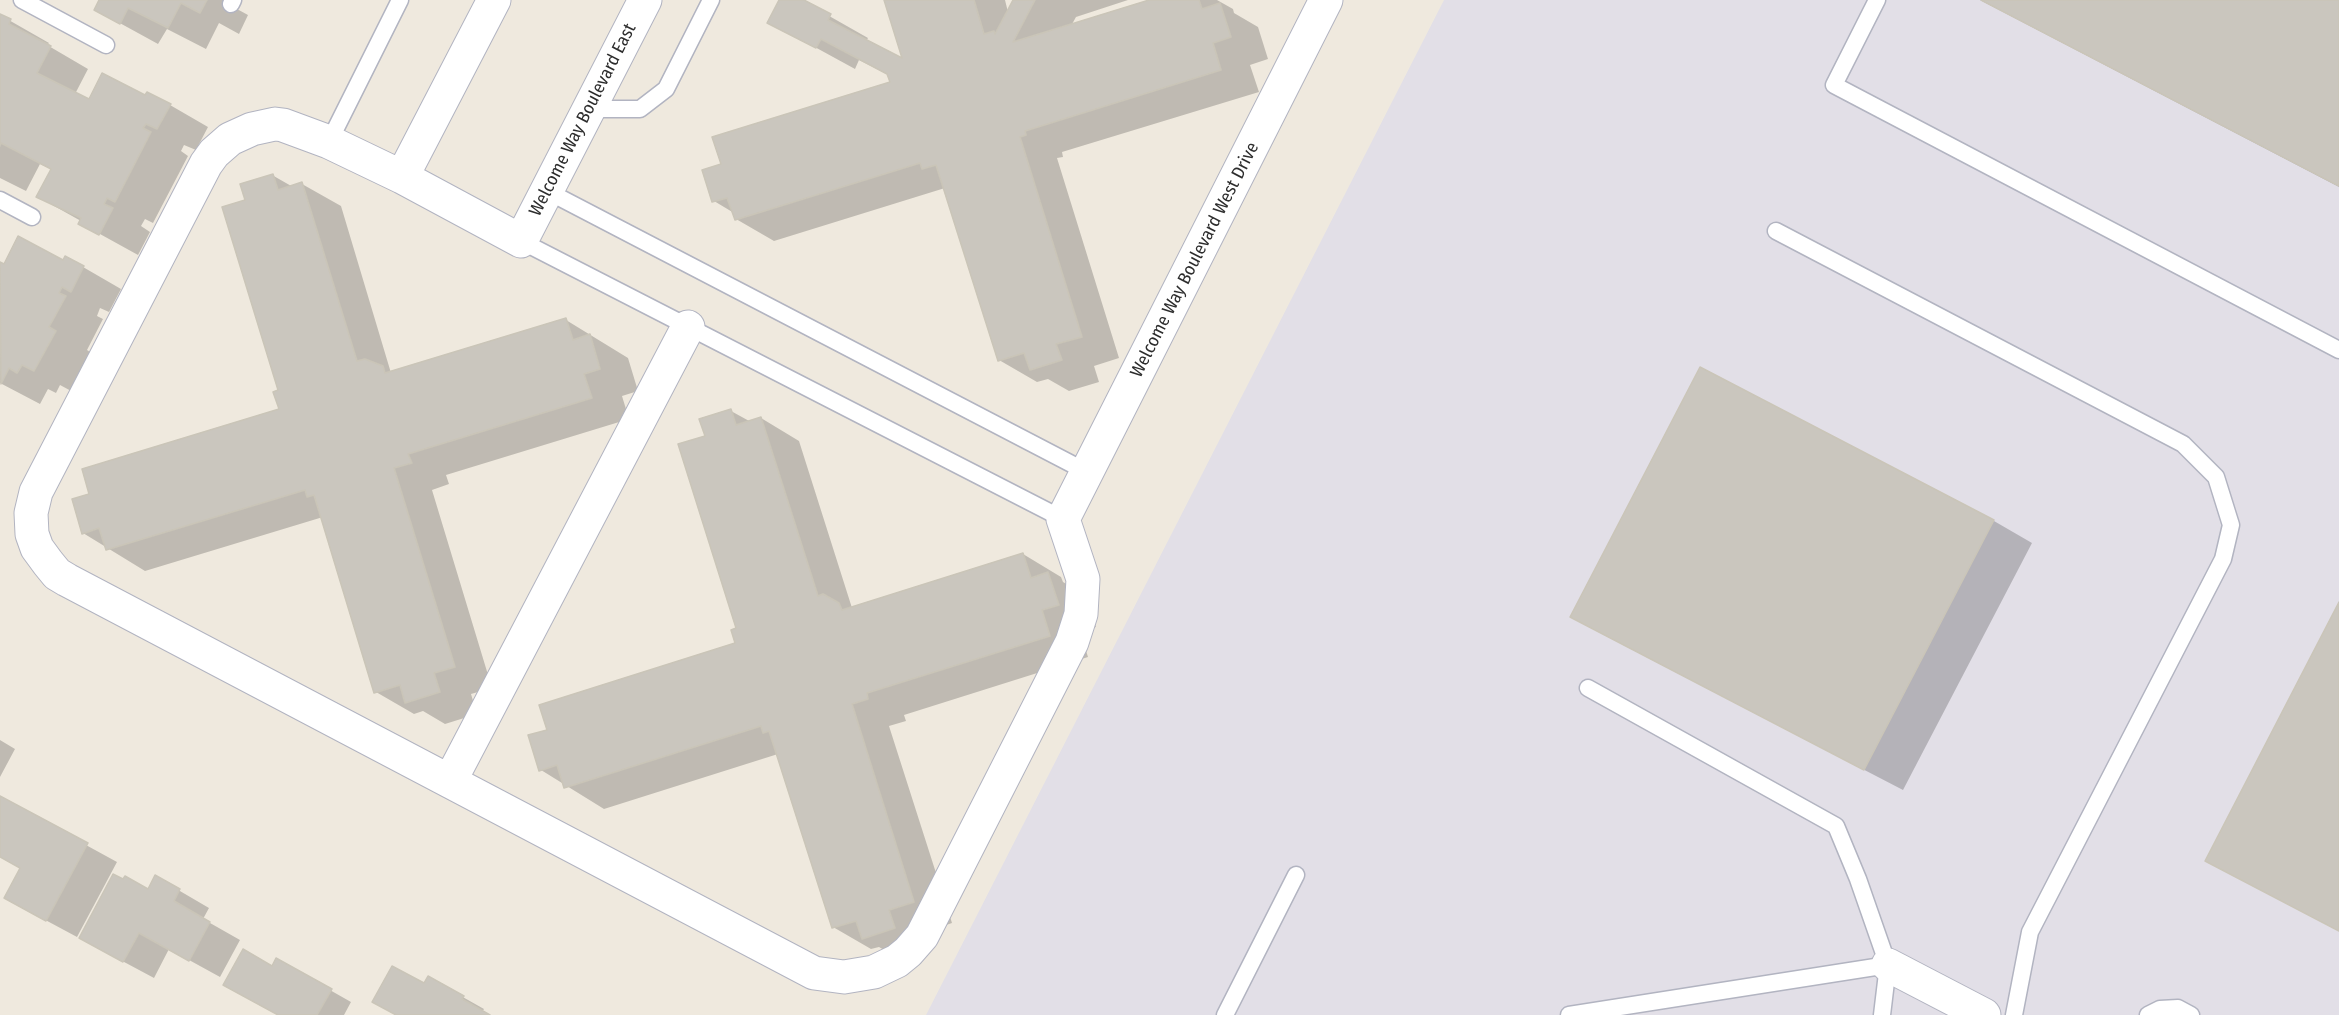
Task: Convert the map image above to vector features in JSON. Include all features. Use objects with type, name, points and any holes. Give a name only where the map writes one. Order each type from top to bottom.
[{"type":"street","points":[[402,177],[494,0]]},
{"type":"street","name":"Welcome Way Boulevard East","points":[[521,241],[645,0]]},
{"type":"street","name":"Welcome Way Boulevard West Drive","points":[[1063,519],[1326,0]]},
{"type":"street","points":[[521,241],[402,177],[329,142],[283,125],[275,124],[252,129],[230,138],[210,159],[36,492],[31,513],[32,534],[37,548],[57,574],[67,580],[814,973],[844,977],[874,972],[897,961],[922,936],[1072,642],[1081,614],[1083,579],[1063,519]]},
{"type":"street","points":[[450,781],[688,327]]},
{"type":"street","points":[[1888,965],[1984,1015]]},
{"type":"lane","points":[[22,0],[106,45]]},
{"type":"lane","points":[[329,142],[400,0]]},
{"type":"lane","points":[[589,109],[640,109],[666,89],[711,0]]},
{"type":"lane","points":[[1876,0],[1834,84],[2339,350]]},
{"type":"lane","points":[[547,191],[1087,472]]},
{"type":"lane","points":[[0,200],[32,217]]},
{"type":"lane","points":[[1776,231],[2183,444],[2216,477],[2232,525],[2223,559],[2030,932],[2014,1015]]},
{"type":"lane","points":[[521,241],[1063,519]]},
{"type":"lane","points":[[1588,688],[1836,826],[1858,879],[1888,965],[1882,1015]]},
{"type":"lane","points":[[1225,1015],[1296,875]]},
{"type":"lane","points":[[1569,1015],[1888,965]]},
{"type":"lane","points":[[2148,1015],[2160,1009],[2178,1008],[2191,1015]]},
{"type":"shaded area","points":[[1444,0],[2339,0],[2339,1015],[926,1015]]},
{"type":"building","points":[[99,0],[207,0],[200,13],[181,3],[168,28],[128,8],[120,24],[94,10]]},
{"type":"building","points":[[779,0],[804,0],[831,14],[828,20],[902,58],[884,0],[974,0],[984,34],[994,31],[995,34],[1013,0],[1035,0],[1013,42],[1149,0],[1199,0],[1202,9],[1220,3],[1231,37],[1213,43],[1221,70],[1025,131],[1026,135],[1020,137],[1082,337],[1056,344],[1062,360],[1030,370],[1024,353],[998,361],[936,165],[922,169],[920,163],[735,220],[727,198],[712,202],[702,170],[721,164],[712,137],[890,82],[887,74],[821,39],[816,48],[767,23]]},
{"type":"building","points":[[1981,0],[2339,0],[2339,186]]},
{"type":"building","points":[[0,14],[11,19],[9,24],[51,46],[37,73],[89,99],[102,73],[145,95],[147,92],[171,104],[157,129],[146,124],[143,128],[151,132],[115,202],[107,198],[104,204],[113,208],[99,235],[78,224],[81,218],[36,197],[51,169],[1,143],[0,146]]},
{"type":"building","points":[[273,174],[278,190],[302,182],[357,361],[365,359],[383,366],[385,373],[566,318],[573,340],[590,334],[600,369],[584,374],[592,398],[408,454],[412,463],[394,468],[455,667],[434,673],[440,692],[405,703],[400,685],[374,693],[314,495],[307,497],[305,490],[106,550],[99,528],[82,534],[72,499],[89,494],[82,469],[279,409],[273,392],[278,390],[222,207],[245,200],[240,184]]},
{"type":"building","points":[[18,236],[63,260],[65,256],[84,266],[71,292],[62,287],[59,293],[66,296],[49,327],[56,331],[34,371],[22,365],[17,373],[9,368],[1,384],[0,262],[4,264]]},
{"type":"building","points":[[1700,367],[1994,520],[1864,770],[1570,617]]},
{"type":"building","points":[[731,409],[736,425],[761,417],[818,596],[823,594],[839,603],[842,610],[1023,553],[1031,578],[1048,572],[1059,605],[1042,610],[1050,636],[867,693],[868,699],[852,704],[914,902],[889,910],[895,928],[862,939],[856,921],[832,928],[769,731],[763,733],[761,726],[564,788],[557,765],[539,771],[528,735],[547,730],[539,705],[735,643],[731,630],[736,628],[678,444],[705,436],[699,419]]},
{"type":"building","points":[[2339,602],[2339,931],[2205,861]]},
{"type":"building","points":[[0,796],[88,843],[46,921],[4,898],[20,868],[0,857]]},
{"type":"building","points":[[113,874],[123,879],[125,876],[148,889],[155,875],[180,889],[174,901],[210,922],[189,961],[139,933],[123,962],[79,938]]},
{"type":"building","points":[[243,949],[272,966],[276,958],[332,989],[317,1015],[278,1015],[223,985]]},
{"type":"building","points":[[392,966],[424,983],[428,976],[464,996],[462,999],[490,1015],[396,1015],[372,1002]]}]
